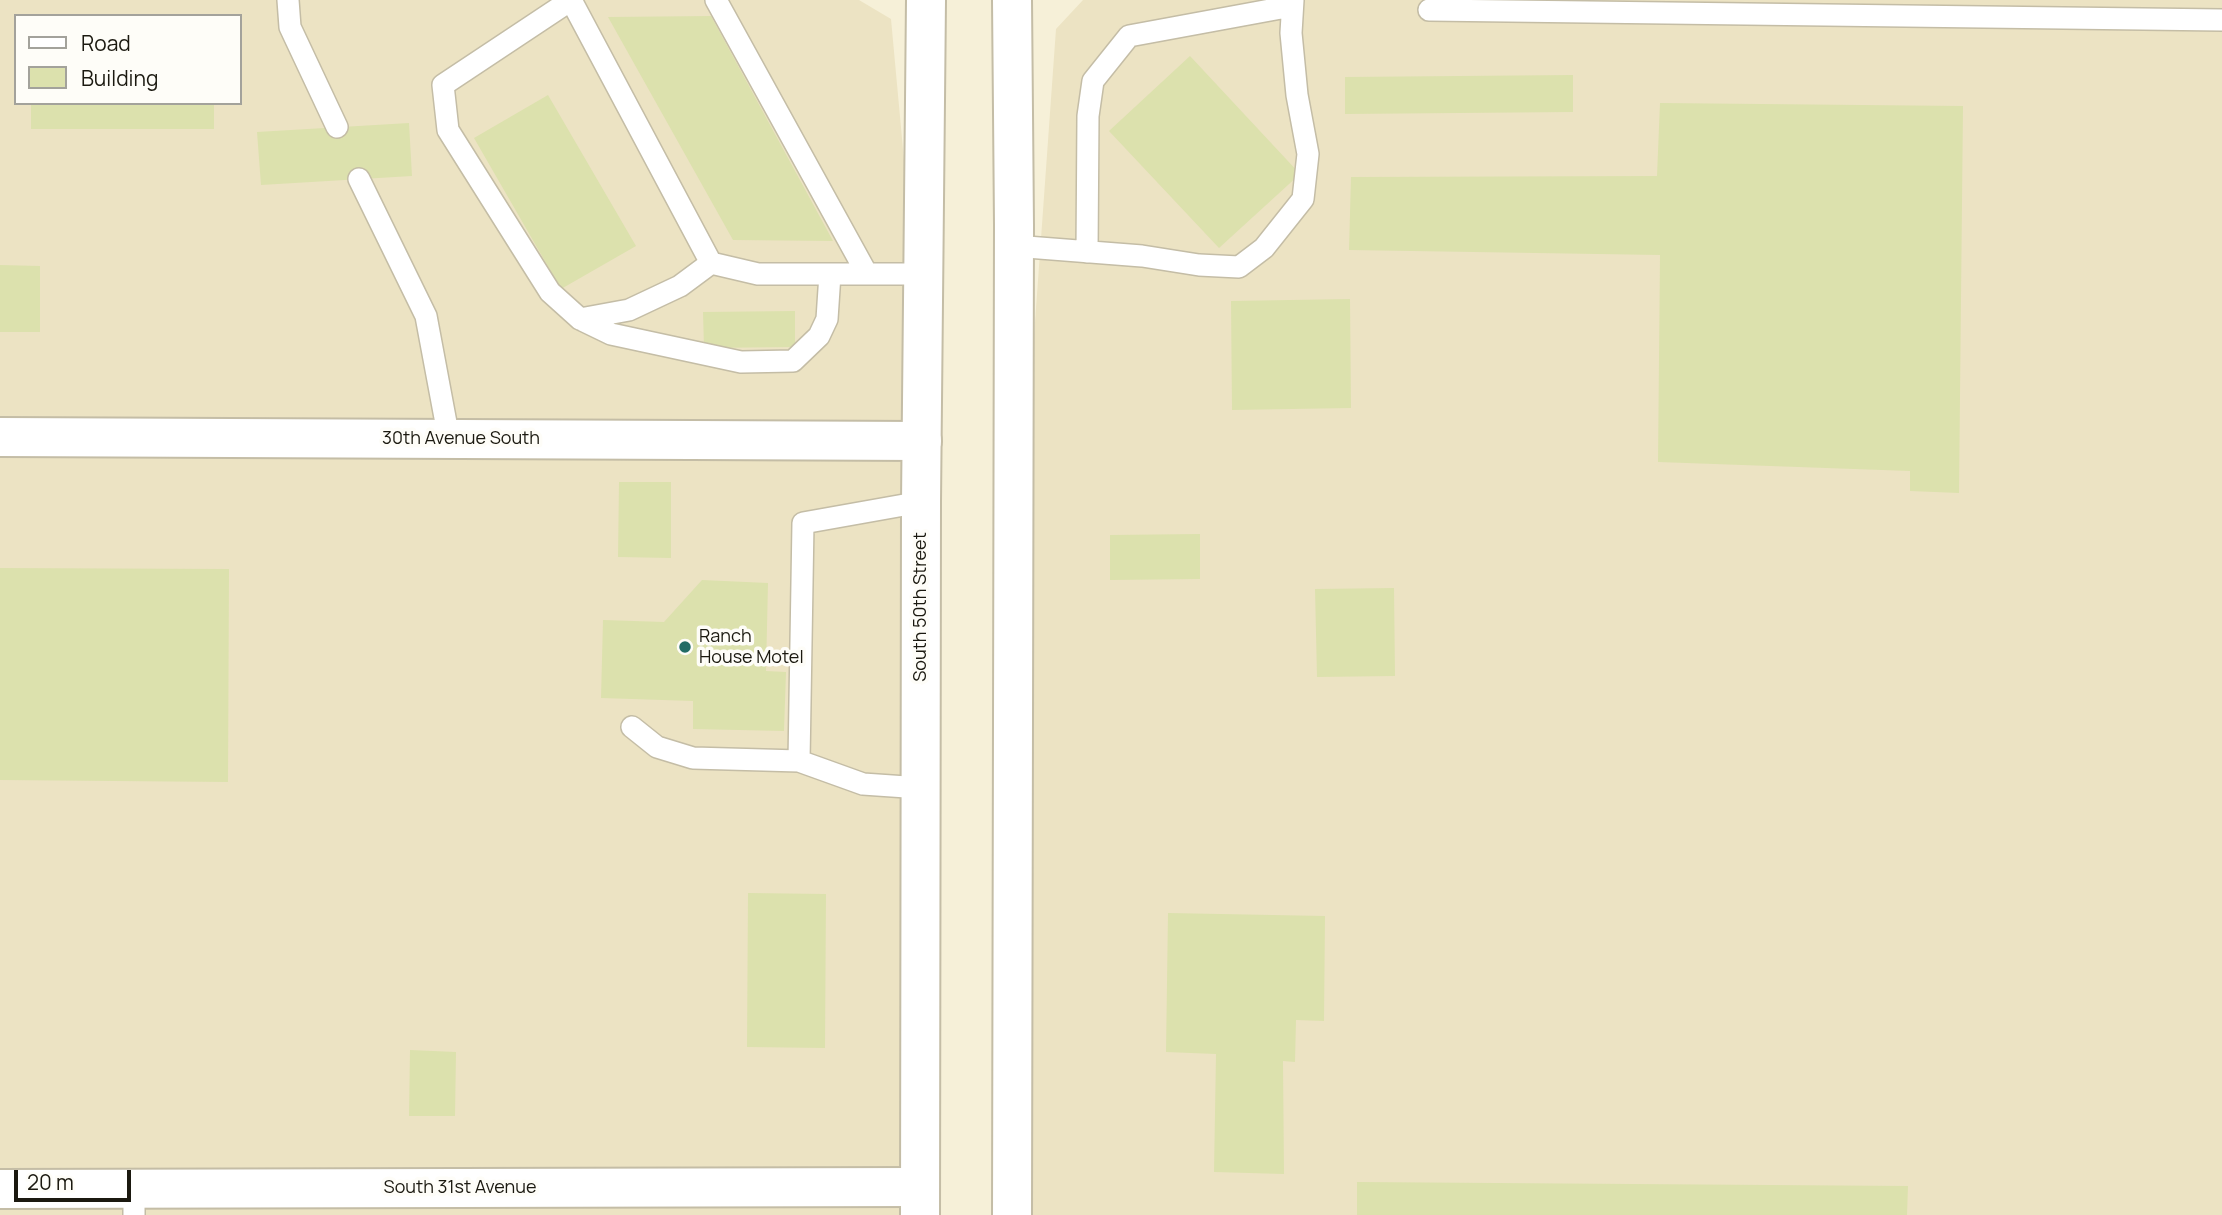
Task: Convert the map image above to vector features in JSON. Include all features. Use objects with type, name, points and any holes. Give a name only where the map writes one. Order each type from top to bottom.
[{"type":"main road","name":"South 50th Street","points":[[920,1201],[921,502],[926,0]]},
{"type":"main road","points":[[1012,0],[1012,1215]]},
{"type":"main road","name":"30th Avenue South","points":[[0,436],[922,441]]},
{"type":"main road","name":"South 31st Avenue","points":[[0,1189],[134,1202],[920,1201]]},
{"type":"lane","points":[[288,0],[290,27],[337,127]]},
{"type":"lane","points":[[830,274],[827,319],[818,336],[793,361],[741,362],[611,334],[580,319],[550,292],[448,130],[443,85],[571,0],[711,263],[758,274],[830,274],[923,274]]},
{"type":"lane","points":[[716,0],[867,274]]},
{"type":"lane","points":[[1014,246],[1239,267],[1264,248],[1303,199],[1308,154],[1297,95],[1291,33],[1292,3],[1129,36],[1093,81],[1088,116],[1087,252]]},
{"type":"lane","points":[[1429,10],[2222,20]]},
{"type":"lane","points":[[359,179],[426,316],[449,439]]},
{"type":"lane","points":[[580,319],[629,310],[680,286],[711,263]]},
{"type":"lane","points":[[799,761],[803,523],[921,502]]},
{"type":"lane","points":[[632,727],[657,747],[693,758],[799,761],[863,784],[921,788]]},
{"type":"shaded area","points":[[0,0],[859,0],[891,19],[912,247],[922,443],[922,1182],[0,1179]]},
{"type":"shaded area","points":[[1083,0],[2222,0],[2222,1215],[1032,1215],[1026,448],[1056,29]]},
{"type":"shaded area","points":[[0,1191],[908,1197],[908,1215],[0,1215]]},
{"type":"building","points":[[711,16],[833,241],[733,240],[608,17]]},
{"type":"building","points":[[1190,56],[1300,174],[1219,248],[1109,131]]},
{"type":"building","points":[[1573,75],[1573,112],[1345,114],[1345,77]]},
{"type":"building","points":[[548,95],[636,246],[561,289],[474,138]]},
{"type":"building","points":[[1660,103],[1963,106],[1959,493],[1910,491],[1910,471],[1658,462],[1660,255],[1349,250],[1351,177],[1657,176]]},
{"type":"building","points":[[31,105],[214,105],[214,129],[31,129]]},
{"type":"building","points":[[409,123],[412,176],[261,185],[257,132]]},
{"type":"building","points":[[0,265],[40,266],[40,332],[0,332]]},
{"type":"building","points":[[1350,299],[1351,408],[1232,410],[1231,301]]},
{"type":"building","points":[[795,311],[795,347],[704,348],[703,312]]},
{"type":"building","points":[[619,482],[671,482],[671,558],[618,557]]},
{"type":"building","points":[[1200,534],[1200,579],[1110,580],[1110,535]]},
{"type":"building","points":[[0,568],[229,569],[228,782],[0,780]]},
{"type":"building","name":"Ranch House Motel","points":[[702,580],[768,583],[766,671],[786,672],[784,731],[693,729],[693,701],[601,698],[603,620],[664,622]]},
{"type":"building","points":[[1394,588],[1395,676],[1317,677],[1315,589]]},
{"type":"building","points":[[748,893],[826,894],[825,1048],[747,1047]]},
{"type":"building","points":[[1168,913],[1325,916],[1324,1021],[1296,1020],[1295,1062],[1283,1061],[1284,1174],[1214,1172],[1216,1054],[1166,1052]]},
{"type":"building","points":[[410,1050],[456,1052],[455,1116],[409,1116]]},
{"type":"building","points":[[1357,1182],[1908,1186],[1907,1215],[1357,1215]]},
{"type":"place","name":"Ranch House Motel","points":[[685,647]]}]
